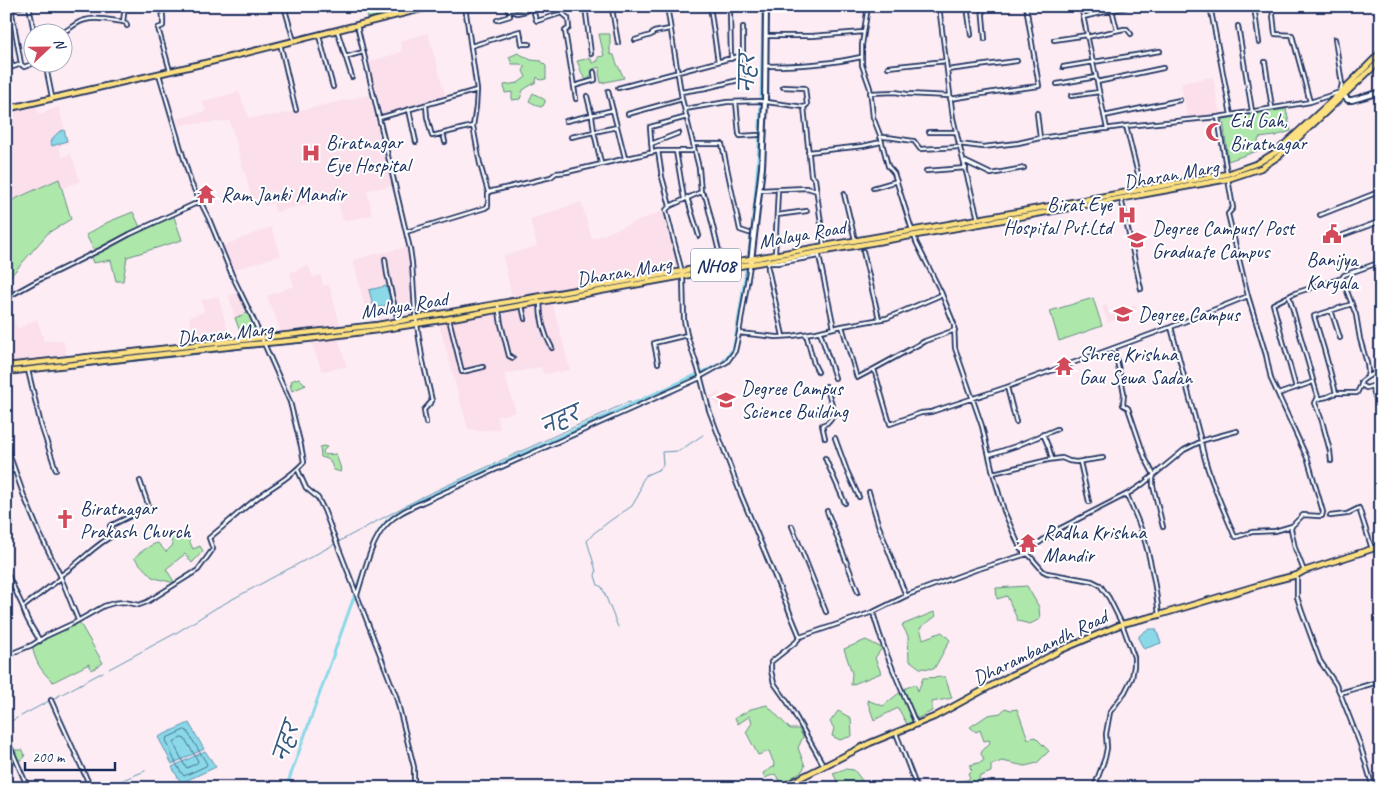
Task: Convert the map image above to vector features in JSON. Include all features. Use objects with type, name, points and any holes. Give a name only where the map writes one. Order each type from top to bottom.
[{"type":"main road","points":[[6,109],[159,74],[433,6]]},
{"type":"main road","name":"NH08","points":[[1342,94],[1381,52]]},
{"type":"main road","name":"Dharan Marg","points":[[6,372],[449,319],[499,307],[522,306],[682,273],[1121,198],[1142,192],[1227,176],[1260,168],[1279,156],[1342,94],[1381,60]]},
{"type":"main road","name":"Malaya Road","points":[[368,329],[398,322],[417,322],[499,307],[722,264],[751,261],[775,254],[824,248],[855,240],[913,233],[978,219],[989,220],[1142,192]]},
{"type":"main road","name":"NH08","points":[[6,366],[190,349]]},
{"type":"main road","name":"Dharambaandh Road","points":[[780,788],[870,743],[934,717],[1061,650],[1122,624],[1297,575],[1381,546]]},
{"type":"street","points":[[6,8],[24,6]]},
{"type":"street","points":[[29,6],[32,22]]},
{"type":"street","points":[[123,22],[125,6]]},
{"type":"street","points":[[162,6],[162,26],[158,27],[158,30],[170,71]]},
{"type":"street","points":[[284,6],[294,40]]},
{"type":"street","points":[[395,6],[397,15]]},
{"type":"street","points":[[407,6],[408,13]]},
{"type":"street","points":[[406,232],[488,206],[488,192],[480,164],[473,126],[477,90],[465,6]]},
{"type":"street","points":[[532,6],[537,21],[562,13],[568,18],[569,28],[565,31],[576,100]]},
{"type":"street","points":[[585,6],[591,54]]},
{"type":"street","points":[[613,6],[618,43]]},
{"type":"street","points":[[667,6],[682,100],[698,168],[701,192],[706,198],[722,264]]},
{"type":"street","points":[[710,6],[718,62]]},
{"type":"street","points":[[356,595],[377,538],[386,524],[395,516],[727,362],[735,351],[751,261],[762,167],[766,6]]},
{"type":"street","points":[[868,6],[862,65],[870,93],[873,116],[888,166],[894,173],[916,242],[954,324],[955,348],[973,398],[1004,511],[1013,533],[1021,550],[1043,571],[1069,578],[1092,581],[1100,585],[1109,598],[1133,651],[1135,661],[1132,678],[1125,692],[1110,712],[1106,734],[1107,748],[1105,758],[1094,788]]},
{"type":"street","points":[[939,6],[956,132],[978,219]]},
{"type":"street","points":[[967,6],[970,35]]},
{"type":"street","points":[[982,6],[985,39]]},
{"type":"street","points":[[870,93],[895,92],[950,97],[1039,86],[1026,6]]},
{"type":"street","points":[[1081,6],[1107,129]]},
{"type":"street","points":[[1111,6],[1117,30]]},
{"type":"street","points":[[1210,6],[1231,115]]},
{"type":"street","points":[[1254,6],[1259,43]]},
{"type":"street","points":[[1272,6],[1275,34],[1292,35],[1310,102]]},
{"type":"street","points":[[1083,17],[1127,7]]},
{"type":"street","points":[[6,48],[13,67],[21,64],[11,8]]},
{"type":"street","points":[[508,8],[517,13],[526,11]]},
{"type":"street","points":[[497,20],[510,16],[508,8]]},
{"type":"street","points":[[730,13],[731,59]]},
{"type":"street","points":[[72,27],[84,21],[102,19],[123,22],[127,26]]},
{"type":"street","points":[[357,25],[412,262],[422,357],[432,401],[424,410],[426,423]]},
{"type":"street","points":[[1238,26],[1252,111]]},
{"type":"street","points":[[682,92],[743,79],[743,27]]},
{"type":"street","points":[[635,40],[651,35],[654,32],[670,29]]},
{"type":"street","points":[[1054,40],[1127,29],[1131,34]]},
{"type":"street","points":[[337,30],[352,77]]},
{"type":"street","points":[[471,46],[520,31],[522,44],[529,44]]},
{"type":"street","points":[[765,36],[812,36],[864,32]]},
{"type":"street","points":[[319,34],[333,87]]},
{"type":"street","points":[[1335,39],[1342,94],[1348,100],[1352,100],[1381,92]]},
{"type":"street","points":[[280,44],[288,70],[291,93],[296,110]]},
{"type":"street","points":[[1063,67],[1160,51]]},
{"type":"street","points":[[345,57],[363,52]]},
{"type":"street","points":[[618,88],[743,55]]},
{"type":"street","points":[[766,66],[837,62],[862,57]]},
{"type":"street","points":[[888,67],[946,60]]},
{"type":"street","points":[[947,70],[1017,61]]},
{"type":"street","points":[[1265,62],[1272,108]]},
{"type":"street","points":[[6,63],[11,63]]},
{"type":"street","points":[[1097,82],[1163,68]]},
{"type":"street","points":[[47,72],[52,98]]},
{"type":"street","points":[[574,86],[595,80],[594,72]]},
{"type":"street","points":[[6,658],[104,606],[124,602],[139,605],[147,602],[198,570],[213,549],[209,538],[264,493],[298,470],[304,462],[290,402],[192,183],[159,74]]},
{"type":"street","points":[[1057,84],[1096,78]]},
{"type":"street","points":[[783,87],[805,88],[807,105],[804,107],[808,152],[811,175],[815,179],[824,248]]},
{"type":"street","points":[[379,118],[477,90]]},
{"type":"street","points":[[608,90],[625,158]]},
{"type":"street","points":[[1071,96],[1099,92]]},
{"type":"street","points":[[880,137],[891,136],[914,141],[920,149],[1018,143],[1040,138],[1126,126],[1218,117],[1310,102],[1342,94]]},
{"type":"street","points":[[587,96],[601,164]]},
{"type":"street","points":[[628,114],[682,100]]},
{"type":"street","points":[[1104,116],[1180,100]]},
{"type":"street","points":[[685,109],[727,102],[759,101],[804,107]]},
{"type":"street","points":[[736,102],[740,136],[758,135]]},
{"type":"street","points":[[426,105],[432,136],[473,126]]},
{"type":"street","points":[[409,110],[416,142]]},
{"type":"street","points":[[566,121],[613,110]]},
{"type":"street","points":[[1037,113],[1040,138]]},
{"type":"street","points":[[652,152],[650,127],[687,117]]},
{"type":"street","points":[[1171,327],[1203,452],[1221,505],[1234,535],[1236,537],[1252,532],[1276,531],[1292,526],[1304,515],[1322,516],[1323,512],[1308,460],[1271,378],[1248,296],[1228,214],[1233,208],[1218,117]]},
{"type":"street","points":[[1126,126],[1142,192]]},
{"type":"street","points":[[572,137],[616,127]]},
{"type":"street","points":[[929,132],[956,132]]},
{"type":"street","points":[[443,134],[445,142]]},
{"type":"street","points":[[651,144],[679,134]]},
{"type":"street","points":[[808,152],[863,146],[881,142]]},
{"type":"street","points":[[693,146],[722,144],[740,230],[749,233]]},
{"type":"street","points":[[488,192],[551,177],[556,173],[652,152],[692,151],[693,146]]},
{"type":"street","points":[[658,151],[662,177],[670,206]]},
{"type":"street","points":[[676,152],[686,198],[699,236]]},
{"type":"street","points":[[964,161],[991,174],[1024,168]]},
{"type":"street","points":[[926,171],[966,168]]},
{"type":"street","points":[[873,188],[897,182]]},
{"type":"street","points":[[759,190],[807,188],[817,192]]},
{"type":"street","points":[[775,254],[778,190]]},
{"type":"street","points":[[1320,216],[1381,191]]},
{"type":"street","points":[[701,192],[670,206],[666,210],[682,273],[684,320],[687,335],[709,410],[739,489],[800,637]]},
{"type":"street","points":[[844,194],[855,240]]},
{"type":"street","points":[[1121,198],[1141,289]]},
{"type":"street","points":[[6,298],[130,234],[200,201]]},
{"type":"street","points":[[777,215],[807,211]]},
{"type":"street","points":[[1335,238],[1381,221]]},
{"type":"street","points":[[863,251],[879,319]]},
{"type":"street","points":[[783,336],[768,269],[768,264],[770,263],[819,256],[834,328]]},
{"type":"street","points":[[385,258],[398,322]]},
{"type":"street","points":[[1296,388],[1273,304],[1289,296],[1381,262]]},
{"type":"street","points":[[1317,399],[1336,393],[1357,394],[1361,382],[1368,371],[1356,315],[1342,278]]},
{"type":"street","points":[[739,334],[783,336],[820,332],[887,318],[941,294]]},
{"type":"street","points":[[874,369],[890,424],[1007,387],[1171,327],[1248,296]]},
{"type":"street","points":[[1289,296],[1317,394],[1315,407],[1322,421],[1331,461]]},
{"type":"street","points":[[540,302],[540,315],[552,348]]},
{"type":"street","points":[[1336,393],[1314,316],[1352,304]]},
{"type":"street","points":[[522,306],[525,319]]},
{"type":"street","points":[[499,307],[509,356],[513,358]]},
{"type":"street","points":[[1331,310],[1340,338]]},
{"type":"street","points":[[449,319],[462,372],[483,367]]},
{"type":"street","points":[[842,326],[857,378],[925,341],[955,330]]},
{"type":"street","points":[[820,332],[836,378]]},
{"type":"street","points":[[806,334],[818,372]]},
{"type":"street","points":[[658,363],[654,343],[687,335]]},
{"type":"street","points":[[1114,348],[1124,393],[1123,405],[1128,408],[1145,458],[1154,474],[1153,486],[1163,528]]},
{"type":"street","points":[[28,368],[41,425],[56,470]]},
{"type":"street","points":[[1366,376],[1381,369]]},
{"type":"street","points":[[1278,394],[1313,382]]},
{"type":"street","points":[[1361,385],[1366,388],[1372,386],[1381,416]]},
{"type":"street","points":[[825,438],[822,425],[827,423],[835,414],[826,386]]},
{"type":"street","points":[[1007,387],[1016,422]]},
{"type":"street","points":[[989,455],[1057,429]]},
{"type":"street","points":[[824,766],[788,703],[774,684],[771,671],[771,662],[800,637],[873,612],[906,596],[975,570],[1027,554],[1036,544],[1057,530],[1127,495],[1184,450],[1201,441],[1237,431]]},
{"type":"street","points":[[1043,434],[1052,459]]},
{"type":"street","points":[[835,438],[859,497]]},
{"type":"street","points":[[6,446],[24,496],[61,576],[78,620]]},
{"type":"street","points":[[825,458],[845,503]]},
{"type":"street","points":[[993,472],[1052,459],[1080,462],[1103,458]]},
{"type":"street","points":[[1080,462],[1090,502]]},
{"type":"street","points":[[6,473],[15,470]]},
{"type":"street","points":[[298,470],[306,488],[318,498],[324,510],[396,696],[414,767],[414,788]]},
{"type":"street","points":[[23,607],[73,567],[99,543],[114,535],[110,526],[149,507],[140,481]]},
{"type":"street","points":[[869,492],[878,524],[906,596]]},
{"type":"street","points":[[1127,495],[1145,542],[1159,615]]},
{"type":"street","points":[[1330,516],[1347,514],[1359,508],[1372,549]]},
{"type":"street","points":[[6,511],[11,523]]},
{"type":"street","points":[[827,511],[858,592]]},
{"type":"street","points":[[792,526],[826,612]]},
{"type":"street","points":[[1292,526],[1295,548],[1304,571]]},
{"type":"street","points":[[6,571],[29,623],[40,640]]},
{"type":"street","points":[[1297,575],[1297,597],[1320,661],[1335,682],[1340,693],[1360,744],[1373,788]]},
{"type":"street","points":[[873,612],[891,664],[916,724]]},
{"type":"street","points":[[1340,693],[1381,681]]},
{"type":"street","points":[[51,700],[91,788]]},
{"type":"street","points":[[896,732],[917,788]]},
{"type":"street","points":[[6,737],[28,788]]},
{"type":"shaded area","points":[[428,33],[446,98],[383,115],[368,62],[402,52],[400,41]]},
{"type":"shaded area","points":[[1213,77],[1220,116],[1188,120],[1181,83]]},
{"type":"shaded area","name":"Biratnagar Eye Hospital","points":[[239,92],[249,118],[279,115],[369,95],[393,186],[367,190],[372,215],[343,221],[337,198],[342,196],[275,212],[273,203],[265,205],[263,200],[253,202],[230,121],[179,126],[177,119],[206,111],[202,101]]},
{"type":"shaded area","points":[[34,103],[39,114],[59,107],[69,141],[59,147],[62,157],[71,154],[80,181],[61,189],[58,179],[6,203],[6,109]]},
{"type":"shaded area","points":[[581,202],[592,239],[663,211],[680,266],[512,298],[503,256],[537,246],[530,219]]},
{"type":"shaded area","points":[[271,227],[281,255],[230,271],[220,247]]},
{"type":"shaded area","points":[[408,247],[412,263],[415,313],[368,319],[353,260]]},
{"type":"shaded area","points":[[308,265],[313,277],[321,275],[323,286],[329,284],[339,321],[345,332],[285,341],[267,296],[294,286],[290,273]]},
{"type":"shaded area","points":[[240,291],[250,312],[235,318],[229,296]]},
{"type":"shaded area","points":[[218,296],[232,346],[197,351],[189,317],[204,312],[202,300]]},
{"type":"shaded area","points":[[552,302],[570,370],[544,374],[541,367],[504,374],[516,412],[497,416],[500,429],[478,431],[468,429],[439,324]]},
{"type":"shaded area","name":"Degree Campus","points":[[1106,305],[1111,316],[1135,305],[1137,311],[1108,323],[1102,307]]},
{"type":"shaded area","points":[[12,316],[18,329],[37,319],[44,341],[63,340],[69,364],[6,372],[6,318]]},
{"type":"shaded area","points":[[347,335],[348,338],[339,341],[347,367],[322,371],[312,344],[314,340]]},
{"type":"shaded area","name":"Degree Campus Science Building","points":[[718,392],[717,401],[728,398],[726,394],[730,393],[732,402],[726,404],[727,407],[724,408],[723,404],[718,406],[715,404],[714,399],[711,399],[710,396]]},
{"type":"green space","points":[[364,6],[389,6],[390,12],[368,18]]},
{"type":"green space","points":[[599,34],[610,34],[610,54],[614,55],[624,78],[601,83],[600,67],[593,69],[591,76],[586,80],[583,75],[577,61],[591,58],[592,63],[598,61],[598,57],[604,56]]},
{"type":"green space","points":[[518,53],[531,60],[541,61],[546,66],[546,79],[540,80],[537,77],[536,82],[523,90],[520,99],[512,100],[512,92],[505,93],[504,85],[518,83],[526,77],[523,71],[525,67],[520,64],[512,64],[509,57]]},
{"type":"green space","points":[[533,93],[545,100],[543,106],[540,107],[529,101]]},
{"type":"green space","points":[[1286,109],[1291,131],[1259,138],[1260,150],[1228,161],[1223,119]]},
{"type":"green space","points":[[59,179],[71,219],[48,233],[10,277],[6,259],[6,203]]},
{"type":"green space","points":[[133,212],[141,229],[173,214],[182,240],[127,257],[123,281],[116,281],[111,260],[93,263],[90,254],[95,252],[86,235],[108,222]]},
{"type":"green space","points":[[1093,298],[1102,326],[1059,341],[1050,311]]},
{"type":"green space","points":[[250,312],[263,343],[245,345],[235,318]]},
{"type":"green space","points":[[299,378],[306,385],[292,391],[291,381]]},
{"type":"green space","points":[[320,447],[327,447],[323,451],[324,455],[336,454],[341,472],[334,470],[330,461],[321,457]]},
{"type":"green space","points":[[174,534],[189,534],[187,536],[193,549],[200,546],[203,551],[192,563],[185,554],[166,569],[175,583],[152,577],[134,558],[142,551],[158,543],[166,552],[173,545],[171,536]]},
{"type":"green space","points":[[1027,586],[1039,607],[1040,619],[1030,624],[1018,621],[1007,596],[997,599],[996,588]]},
{"type":"green space","points":[[934,612],[936,616],[920,628],[923,639],[942,632],[950,640],[934,669],[920,668],[909,660],[908,636],[902,625]]},
{"type":"green space","points":[[78,620],[103,663],[92,670],[89,664],[53,682],[39,666],[32,645]]},
{"type":"green space","points":[[866,640],[882,648],[875,658],[881,673],[851,685],[852,673],[844,649]]},
{"type":"green space","points":[[945,677],[952,698],[932,702],[932,711],[907,724],[898,708],[874,720],[867,700],[883,706],[904,689],[915,684],[918,691],[923,678]]},
{"type":"green space","points":[[767,705],[790,729],[799,729],[803,737],[798,748],[805,766],[802,771],[782,784],[775,774],[765,778],[763,773],[775,766],[769,751],[758,755],[746,732],[752,723],[750,716],[738,724],[735,718],[751,709]]},
{"type":"green space","points":[[1005,708],[1017,709],[1028,739],[1035,737],[1049,751],[1037,763],[1025,766],[1002,761],[991,765],[991,772],[979,777],[982,788],[956,788],[955,786],[959,781],[968,780],[970,777],[968,774],[972,770],[970,765],[982,762],[984,759],[981,754],[983,749],[990,742],[989,740],[984,741],[980,730],[976,732],[970,727],[988,715],[1001,713]]},
{"type":"green space","points":[[838,711],[851,718],[852,736],[840,740],[832,736],[834,728],[830,722]]},
{"type":"green space","points":[[6,747],[8,750],[23,750],[25,757],[10,766],[6,762]]},
{"type":"green space","points":[[845,769],[854,770],[864,783],[865,788],[840,788],[833,773]]},
{"type":"water","points":[[64,130],[67,141],[52,146],[51,142],[55,136]]},
{"type":"water","points":[[386,286],[390,303],[381,307],[373,305],[369,290]]},
{"type":"water","points":[[1150,629],[1156,629],[1161,643],[1144,649],[1139,636]]},
{"type":"water","points":[[189,723],[204,749],[172,764],[158,737]]},
{"type":"water","points":[[205,751],[216,767],[181,783],[172,767]]},
{"type":"waterway","name":"नहर","points":[[748,259],[758,164],[763,6]]},
{"type":"waterway","points":[[712,264],[748,257]]},
{"type":"waterway","name":"नहर","points":[[374,542],[382,527],[391,517],[416,502],[722,363],[734,348],[747,265]]},
{"type":"waterway","points":[[549,292],[584,286]]},
{"type":"waterway","points":[[428,314],[503,300]]},
{"type":"waterway","points":[[263,335],[391,320]]},
{"type":"waterway","points":[[6,363],[258,335]]},
{"type":"waterway","points":[[268,346],[302,343]]},
{"type":"waterway","points":[[222,351],[262,347]]},
{"type":"waterway","points":[[73,368],[218,352]]},
{"type":"waterway","name":"नहर","points":[[338,542],[422,497],[626,403],[630,402],[632,404]]},
{"type":"waterway","points":[[618,627],[602,587],[598,585],[587,541],[594,533],[632,506],[646,475],[660,469],[663,465],[662,452],[679,451],[703,435]]},
{"type":"waterway","points":[[109,669],[176,633],[216,608],[335,544]]},
{"type":"waterway","name":"नहर","points":[[356,589],[365,566]]},
{"type":"waterway","name":"नहर","points":[[286,788],[355,594]]},
{"type":"waterway","points":[[21,716],[103,672]]},
{"type":"waterway","points":[[6,724],[17,718]]},
{"type":"waterway","points":[[103,788],[145,771]]},
{"type":"place","name":"Eid Gah, Biratnagar","points":[[1215,132]]},
{"type":"place","name":"Biratnagar Eye Hospital","points":[[311,153]]},
{"type":"place","name":"Ram Janki Mandir","points":[[206,194]]},
{"type":"place","name":"Birat Eye Hospital Pvt.Ltd","points":[[1127,215]]},
{"type":"place","name":"Banijya Karyala","points":[[1332,234]]},
{"type":"place","name":"Degree Campus/ Post Graduate Campus","points":[[1137,240]]},
{"type":"place","name":"Degree Campus","points":[[1123,314]]},
{"type":"place","name":"Shree Krishna Gau Sewa Sadan","points":[[1064,366]]},
{"type":"place","name":"Degree Campus Science Building","points":[[726,400]]},
{"type":"place","name":"Biratnagar Prakash Church","points":[[65,519]]},
{"type":"place","name":"Radha Krishna Mandir","points":[[1028,543]]}]
